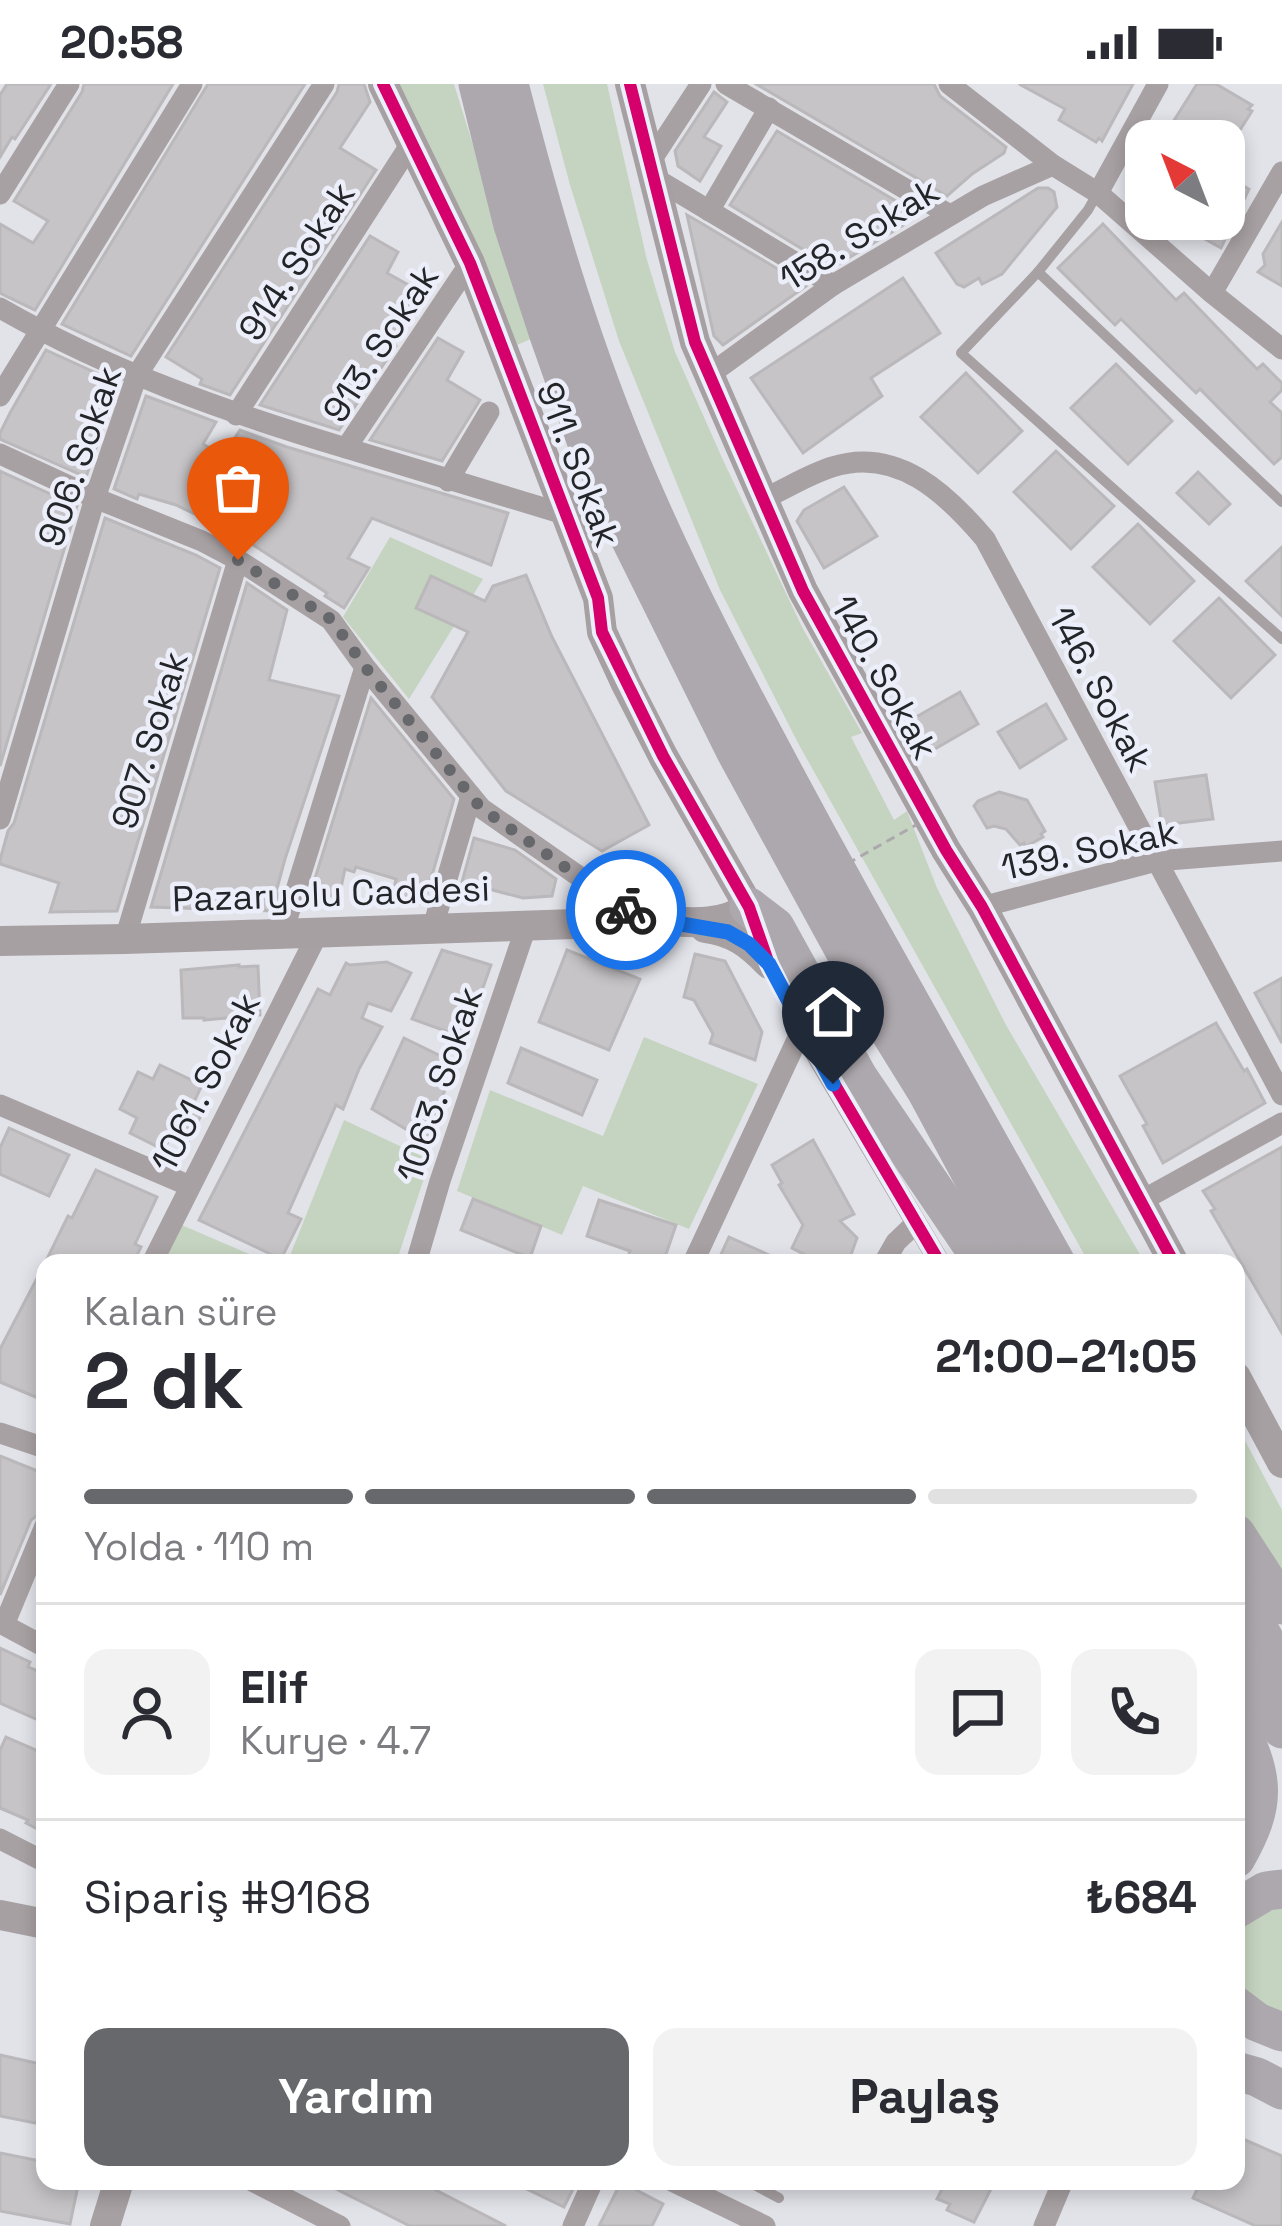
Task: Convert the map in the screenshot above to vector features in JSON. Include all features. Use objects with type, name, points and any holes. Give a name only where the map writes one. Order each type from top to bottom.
[{"type":"highway","points":[[478,84],[513,225],[586,440],[736,752],[1014,1254]]},
{"type":"highway","points":[[509,84],[568,296],[626,453],[680,571],[765,740],[1051,1254]]},
{"type":"highway","points":[[749,908],[775,926],[858,1077],[978,1254]]},
{"type":"highway","points":[[832,928],[860,1020],[988,1254]]},
{"type":"highway","points":[[1014,1187],[1036,1207],[1070,1254]]},
{"type":"highway","points":[[1245,1548],[1282,1605]]},
{"type":"highway","points":[[1245,1604],[1282,1672]]},
{"type":"highway","points":[[1245,1662],[1282,1729]]},
{"type":"highway","points":[[1245,1716],[1282,1785]]},
{"type":"highway","points":[[1245,1741],[1260,1789],[1260,1804],[1245,1840]]},
{"type":"highway","points":[[1245,1904],[1266,1891],[1282,1889]]},
{"type":"highway","points":[[1245,2013],[1282,2032]]},
{"type":"highway","points":[[1245,2074],[1282,2090]]},
{"type":"street","points":[[0,194],[69,84]]},
{"type":"street","points":[[0,396],[192,84]]},
{"type":"street","name":"906. Sokak","points":[[0,819],[136,376],[323,84]]},
{"type":"street","name":"911. Sokak","points":[[383,84],[470,263],[598,598],[602,632],[663,756],[749,908]]},
{"type":"street","name":"140. Sokak","points":[[630,84],[695,342],[803,591],[982,907],[1169,1254]]},
{"type":"street","points":[[701,84],[651,169],[709,211],[833,285]]},
{"type":"street","points":[[726,84],[950,215]]},
{"type":"street","points":[[949,84],[1053,165],[1098,193],[1282,349]]},
{"type":"street","points":[[1098,193],[1158,84]]},
{"type":"street","points":[[709,211],[769,108]]},
{"type":"street","name":"914. Sokak","points":[[236,415],[412,142]]},
{"type":"street","name":"158. Sokak","points":[[709,375],[833,285],[983,196],[1053,165]]},
{"type":"street","points":[[1212,293],[1282,172]]},
{"type":"street","name":"913. Sokak","points":[[470,263],[346,448],[567,515]]},
{"type":"street","points":[[0,308],[69,347],[136,376],[236,415],[346,448]]},
{"type":"street","points":[[448,481],[489,412]]},
{"type":"street","points":[[0,454],[202,541],[332,620],[481,808],[653,921],[728,932],[769,964]]},
{"type":"street","name":"146. Sokak","points":[[763,499],[834,466],[875,462],[920,477],[955,504],[985,539],[1282,1095]]},
{"type":"street","name":"907. Sokak","points":[[125,939],[238,560]]},
{"type":"street","name":"911. Sokak","points":[[598,598],[615,619],[743,870],[749,884],[749,908]]},
{"type":"street","points":[[284,932],[365,667]]},
{"type":"street","points":[[433,927],[471,796]]},
{"type":"street","name":"139. Sokak","points":[[982,907],[1156,862],[1282,851]]},
{"type":"street","points":[[653,921],[686,917],[714,898],[723,884],[724,862]]},
{"type":"street","points":[[653,921],[715,921],[734,918],[749,908],[769,964],[802,1029],[935,1254]]},
{"type":"street","name":"Pazaryolu Caddesi","points":[[0,940],[653,921]]},
{"type":"street","name":"1063. Sokak","points":[[419,1254],[526,926]]},
{"type":"street","name":"1061. Sokak","points":[[156,1254],[319,931]]},
{"type":"street","points":[[697,1254],[802,1029]]},
{"type":"street","points":[[0,1105],[190,1186]]},
{"type":"street","points":[[1141,1201],[1282,1123]]},
{"type":"street","points":[[889,1254],[916,1223]]},
{"type":"street","points":[[1245,1394],[1282,1462]]},
{"type":"street","points":[[0,1433],[36,1445]]},
{"type":"street","points":[[36,1548],[4,1625],[36,1642]]},
{"type":"street","points":[[0,1839],[36,1857]]},
{"type":"street","points":[[0,1911],[36,1910]]},
{"type":"street","points":[[0,1911],[36,1921]]},
{"type":"street","points":[[1245,2036],[1282,2042]]},
{"type":"street","points":[[1245,2060],[1282,2065]]},
{"type":"street","points":[[105,2226],[116,2190]]},
{"type":"street","points":[[270,2190],[340,2226]]},
{"type":"street","points":[[573,2226],[589,2190]]},
{"type":"street","points":[[691,2190],[765,2226]]},
{"type":"street","points":[[1043,2226],[1059,2190]]},
{"type":"lane","points":[[1098,193],[1038,272],[961,353],[1282,639]]},
{"type":"lane","points":[[1038,272],[1282,502]]},
{"type":"lane","points":[[764,2190],[779,2198]]},
{"type":"path","points":[[794,893],[916,825]]},
{"type":"green space","points":[[397,84],[454,84],[533,338],[517,345]]},
{"type":"green space","points":[[543,84],[607,84],[647,260],[675,352],[723,460],[802,627],[862,733],[851,737],[894,820],[907,811],[937,888],[1006,1025],[1140,1254],[1084,1254],[798,743],[720,590],[619,341]]},
{"type":"green space","points":[[390,537],[483,579],[409,699],[343,617]]},
{"type":"green space","points":[[644,1037],[758,1084],[689,1229],[583,1186],[562,1235],[457,1191],[490,1090],[603,1136]]},
{"type":"green space","points":[[344,1120],[430,1160],[399,1254],[291,1254]]},
{"type":"green space","points":[[177,1223],[249,1254],[164,1254]]},
{"type":"green space","points":[[1245,1441],[1282,1510],[1282,1584],[1245,1524]]},
{"type":"green space","points":[[1282,1900],[1282,2016],[1245,1994],[1245,1922]]},
{"type":"building","points":[[7,84],[51,84],[0,157],[0,95]]},
{"type":"building","points":[[84,84],[173,84],[35,310],[0,293],[0,224],[33,243],[48,221],[14,201]]},
{"type":"building","points":[[208,84],[305,84],[131,356],[62,324]]},
{"type":"building","points":[[339,84],[364,84],[370,102],[340,148],[376,170],[230,395],[200,384],[202,379],[166,357]]},
{"type":"building","points":[[756,84],[934,84],[940,96],[1006,147],[947,196]]},
{"type":"building","points":[[1019,84],[1133,84],[1102,141],[1096,142],[1059,120],[1065,109]]},
{"type":"building","points":[[1197,84],[1216,84],[1252,105],[1245,122],[1174,120]]},
{"type":"building","points":[[714,92],[727,102],[704,137],[721,146],[700,181],[678,166],[675,151]]},
{"type":"building","points":[[777,131],[918,214],[830,266],[730,205]]},
{"type":"building","points":[[1038,188],[1054,192],[1057,207],[1002,274],[982,284],[979,278],[964,287],[957,284],[936,253]]},
{"type":"building","points":[[687,215],[806,286],[723,345],[714,336]]},
{"type":"building","points":[[1282,222],[1282,286],[1258,272]]},
{"type":"building","points":[[1103,224],[1176,300],[1184,293],[1257,369],[1263,364],[1282,383],[1282,390],[1270,402],[1282,413],[1282,457],[1274,464],[1200,389],[1196,393],[1121,319],[1115,325],[1058,268]]},
{"type":"building","points":[[370,236],[398,252],[387,273],[425,294],[396,346],[339,430],[260,405]]},
{"type":"building","points":[[903,278],[940,333],[871,378],[882,396],[803,453],[751,378]]},
{"type":"building","points":[[438,338],[463,352],[447,380],[480,400],[442,461],[370,440]]},
{"type":"building","points":[[46,350],[118,383],[86,477],[0,439]]},
{"type":"building","points":[[1116,364],[1172,421],[1128,464],[1071,408]]},
{"type":"building","points":[[966,373],[1022,431],[978,473],[921,417]]},
{"type":"building","points":[[146,396],[216,422],[203,444],[223,456],[240,430],[508,513],[491,565],[372,518],[348,558],[369,568],[344,608],[238,535],[176,505],[139,494],[137,499],[114,489]]},
{"type":"building","points":[[1056,451],[1114,506],[1071,549],[1014,492]]},
{"type":"building","points":[[0,471],[77,506],[0,766]]},
{"type":"building","points":[[1198,472],[1230,504],[1209,524],[1177,493]]},
{"type":"building","points":[[844,487],[877,536],[824,568],[797,521],[804,510]]},
{"type":"building","points":[[105,518],[220,568],[117,911],[50,912],[59,883],[0,864],[0,860]]},
{"type":"building","points":[[1138,524],[1194,581],[1150,624],[1093,567]]},
{"type":"building","points":[[1282,547],[1282,616],[1246,581]]},
{"type":"building","points":[[526,575],[552,637],[649,825],[602,851],[506,791],[432,697],[468,632],[416,608],[431,576],[485,601],[493,586]]},
{"type":"building","points":[[247,583],[287,610],[269,680],[339,696],[285,859],[274,911],[151,907]]},
{"type":"building","points":[[1219,598],[1275,655],[1231,698],[1174,641]]},
{"type":"building","points":[[960,692],[978,724],[928,753],[909,721]]},
{"type":"building","points":[[371,698],[454,799],[424,903],[391,904],[396,879],[356,867],[354,872],[345,869],[339,897],[313,893]]},
{"type":"building","points":[[1046,704],[1066,739],[1020,768],[998,732]]},
{"type":"building","points":[[1206,775],[1213,819],[1162,825],[1155,782]]},
{"type":"building","points":[[999,792],[1027,800],[1045,831],[1043,837],[1025,847],[1006,829],[987,828],[974,806]]},
{"type":"building","points":[[474,838],[515,850],[556,879],[552,896],[523,898],[462,882]]},
{"type":"building","points":[[442,950],[491,965],[465,1038],[412,1019]]},
{"type":"building","points":[[567,950],[640,979],[609,1050],[539,1022]]},
{"type":"building","points":[[695,954],[725,961],[762,1032],[755,1060],[710,1043],[713,1034],[694,1000],[684,997]]},
{"type":"building","points":[[387,962],[411,973],[391,1011],[368,1003],[362,1018],[382,1027],[343,1109],[336,1105],[288,1213],[301,1219],[284,1254],[270,1254],[199,1220],[318,989],[330,995],[346,963]]},
{"type":"building","points":[[258,966],[260,1015],[183,1018],[181,970]]},
{"type":"building","points":[[1282,978],[1282,1043],[1255,993]]},
{"type":"building","points":[[1216,1023],[1265,1103],[1163,1163],[1120,1076]]},
{"type":"building","points":[[404,1038],[453,1062],[429,1143],[372,1109]]},
{"type":"building","points":[[521,1048],[597,1080],[582,1115],[508,1083]]},
{"type":"building","points":[[160,1065],[202,1085],[194,1102],[205,1107],[189,1140],[172,1132],[164,1150],[130,1133],[137,1118],[120,1109],[138,1072],[153,1079]]},
{"type":"building","points":[[9,1128],[69,1155],[49,1196],[0,1174],[0,1148]]},
{"type":"building","points":[[813,1140],[854,1214],[840,1221],[857,1238],[851,1254],[804,1254],[792,1248],[803,1225],[772,1165]]},
{"type":"building","points":[[1282,1147],[1282,1333],[1245,1269],[1245,1254],[1236,1254],[1203,1191]]},
{"type":"building","points":[[96,1170],[157,1197],[135,1244],[141,1247],[138,1254],[49,1254],[68,1216],[72,1218]]},
{"type":"building","points":[[473,1199],[541,1226],[531,1254],[520,1254],[461,1230]]},
{"type":"building","points":[[599,1200],[676,1225],[666,1254],[629,1254],[587,1236]]},
{"type":"building","points":[[729,1237],[767,1254],[721,1254]]},
{"type":"building","points":[[36,1280],[36,1397],[0,1382],[0,1349]]},
{"type":"building","points":[[0,1456],[36,1470],[36,1516],[0,1595]]},
{"type":"building","points":[[0,1648],[30,1662],[28,1667],[36,1670],[36,1719],[0,1703]]},
{"type":"building","points":[[6,1737],[36,1750],[36,1828],[0,1808],[0,1750]]},
{"type":"building","points":[[0,2055],[36,2063],[36,2123],[0,2116]]},
{"type":"building","points":[[1245,2140],[1282,2156],[1282,2226],[1256,2226],[1193,2198],[1197,2190],[1245,2190]]},
{"type":"building","points":[[0,2153],[36,2160],[36,2190],[77,2190],[70,2224],[0,2211]]},
{"type":"building","points":[[338,2190],[436,2190],[506,2226],[410,2226]]},
{"type":"building","points":[[529,2190],[572,2190],[564,2207]]},
{"type":"building","points":[[617,2190],[636,2190],[663,2204],[652,2226],[599,2226]]},
{"type":"building","points":[[942,2190],[990,2190],[974,2222],[947,2210],[950,2204],[937,2199]]},
{"type":"cycle path","points":[[383,84],[470,263],[598,598],[602,632],[663,756],[749,907],[769,964],[802,1029],[935,1254]]},
{"type":"cycle path","points":[[630,84],[695,342],[803,591],[982,907],[1169,1254]]},
{"type":"way so far","points":[[238,560],[332,620],[481,808],[626,910]]},
{"type":"route","points":[[626,910],[643,922],[728,932],[749,944],[769,964],[833,1084]]}]
